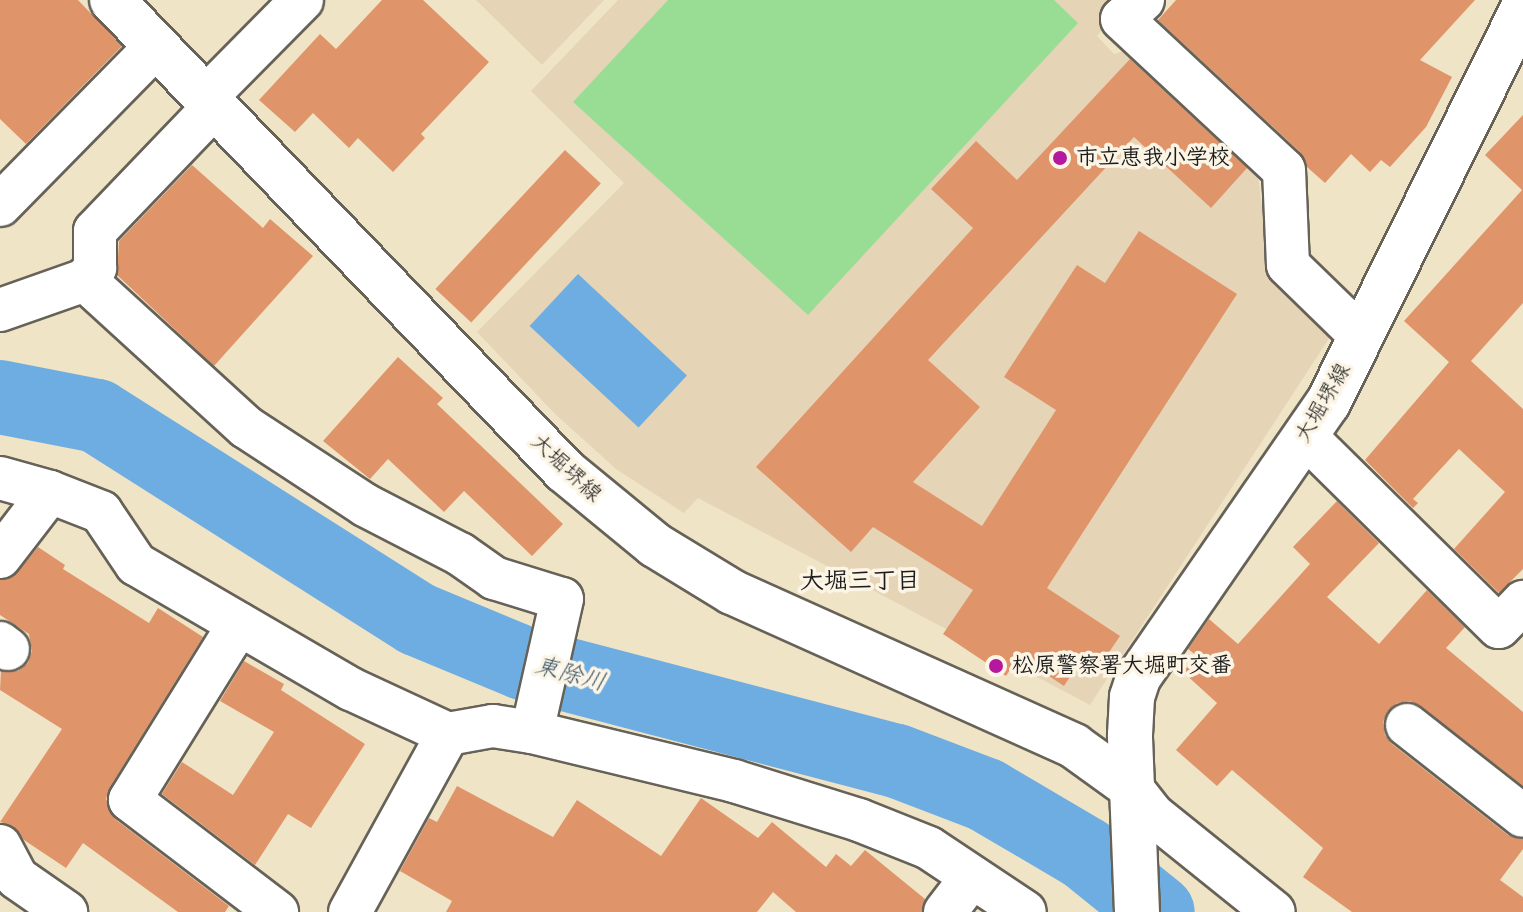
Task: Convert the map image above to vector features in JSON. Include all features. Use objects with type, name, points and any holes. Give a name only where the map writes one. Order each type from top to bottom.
[{"type":"main road","name":"大堀堺線","points":[[112,0],[565,471],[655,545],[732,592],[1074,746],[1132,802]]},
{"type":"main road","name":"大堀堺線","points":[[1137,912],[1132,802],[1132,697],[1138,678],[1328,403],[1523,9]]},
{"type":"street","points":[[0,310],[85,280],[95,268],[95,231],[302,0]]},
{"type":"street","points":[[1143,0],[1122,19],[1284,170],[1288,265],[1361,336]]},
{"type":"street","points":[[0,205],[156,46]]},
{"type":"street","points":[[85,280],[246,427],[365,505],[460,554],[494,578],[562,599],[532,732]]},
{"type":"street","points":[[1305,436],[1499,627],[1523,602]]},
{"type":"street","points":[[0,478],[50,492],[101,512],[136,564],[351,689],[448,734],[493,726],[532,732],[734,781],[859,820],[929,848],[1025,912]]},
{"type":"street","points":[[0,557],[50,492]]},
{"type":"street","points":[[239,624],[130,800],[277,912]]},
{"type":"street","points":[[1407,725],[1523,816]]},
{"type":"street","points":[[350,912],[448,734]]},
{"type":"street","points":[[1132,802],[1152,814],[1274,912]]},
{"type":"street","points":[[6,871],[66,912]]},
{"type":"street","points":[[945,912],[972,877]]},
{"type":"shaded area","points":[[476,0],[604,0],[542,65]]},
{"type":"shaded area","points":[[618,0],[1110,0],[1120,9],[1097,36],[1114,54],[1133,48],[1258,175],[1269,268],[1330,337],[1090,705],[698,498],[684,513],[616,469],[555,414],[477,332],[624,183],[531,91]]},
{"type":"green space","points":[[668,0],[1054,0],[1078,23],[808,315],[573,102]]},
{"type":"water","points":[[578,274],[687,376],[639,428],[530,326]]},
{"type":"building","points":[[0,0],[78,0],[122,46],[26,144],[0,119]]},
{"type":"building","points":[[382,0],[423,0],[489,62],[421,134],[425,138],[393,172],[358,138],[349,148],[313,113],[295,132],[259,100],[320,34],[336,49]]},
{"type":"building","points":[[1176,0],[1475,0],[1420,60],[1452,77],[1426,127],[1390,167],[1381,160],[1370,172],[1351,154],[1325,183],[1307,167],[1300,152],[1158,20]]},
{"type":"building","points":[[1130,59],[1247,168],[1211,208],[1134,137],[928,360],[980,407],[913,482],[982,526],[1056,410],[1004,377],[1077,265],[1105,283],[1139,231],[1237,294],[1047,588],[1120,636],[1093,676],[1077,666],[1064,686],[1019,656],[1006,676],[943,634],[973,590],[873,527],[851,552],[756,467],[973,228],[931,189],[976,141],[1017,180]]},
{"type":"building","points":[[1523,115],[1523,303],[1471,361],[1523,409],[1523,569],[1499,593],[1454,549],[1505,492],[1459,449],[1413,499],[1418,503],[1413,508],[1365,460],[1449,362],[1404,321],[1522,190],[1485,155]]},
{"type":"building","points":[[565,150],[601,183],[471,322],[435,289]]},
{"type":"building","points":[[192,165],[263,228],[270,219],[313,256],[214,366],[117,275],[119,241]]},
{"type":"building","points":[[398,357],[443,398],[437,404],[563,524],[532,556],[464,491],[444,512],[388,459],[370,479],[323,441]]},
{"type":"building","points":[[1337,501],[1379,543],[1327,597],[1379,644],[1427,590],[1465,627],[1446,648],[1523,712],[1523,786],[1421,706],[1410,701],[1397,703],[1388,711],[1383,722],[1385,735],[1392,744],[1508,835],[1523,839],[1523,849],[1500,880],[1523,897],[1523,912],[1352,912],[1303,877],[1323,848],[1232,770],[1217,786],[1176,750],[1217,703],[1183,672],[1197,656],[1188,649],[1209,619],[1238,644],[1310,564],[1293,547]]},
{"type":"building","points":[[38,547],[65,565],[63,569],[149,623],[158,608],[203,637],[110,787],[106,799],[115,819],[229,906],[225,912],[178,912],[83,843],[66,868],[24,840],[13,826],[0,822],[62,729],[0,690],[1,671],[18,671],[28,663],[32,651],[29,634],[0,615],[0,580],[18,572]]},
{"type":"building","points":[[244,661],[284,684],[281,690],[365,744],[311,828],[288,814],[255,865],[162,794],[182,762],[233,795],[274,732],[220,701]]},
{"type":"building","points":[[457,786],[553,837],[577,800],[661,856],[701,798],[758,838],[772,822],[826,867],[836,854],[851,866],[865,850],[925,899],[922,912],[796,912],[773,892],[757,912],[446,912],[452,901],[400,871],[429,818],[437,822]]},
{"type":"waterway","name":"東除川","points":[[0,397],[97,416],[417,619],[523,663],[897,761],[986,795],[1086,854],[1158,912]]},
{"type":"place","name":"市立恵我小学校","points":[[1060,158]]},
{"type":"place","name":"松原警察署大堀町交番","points":[[996,666]]},
{"type":"district","name":"大堀三丁目","points":[[860,582]]}]
